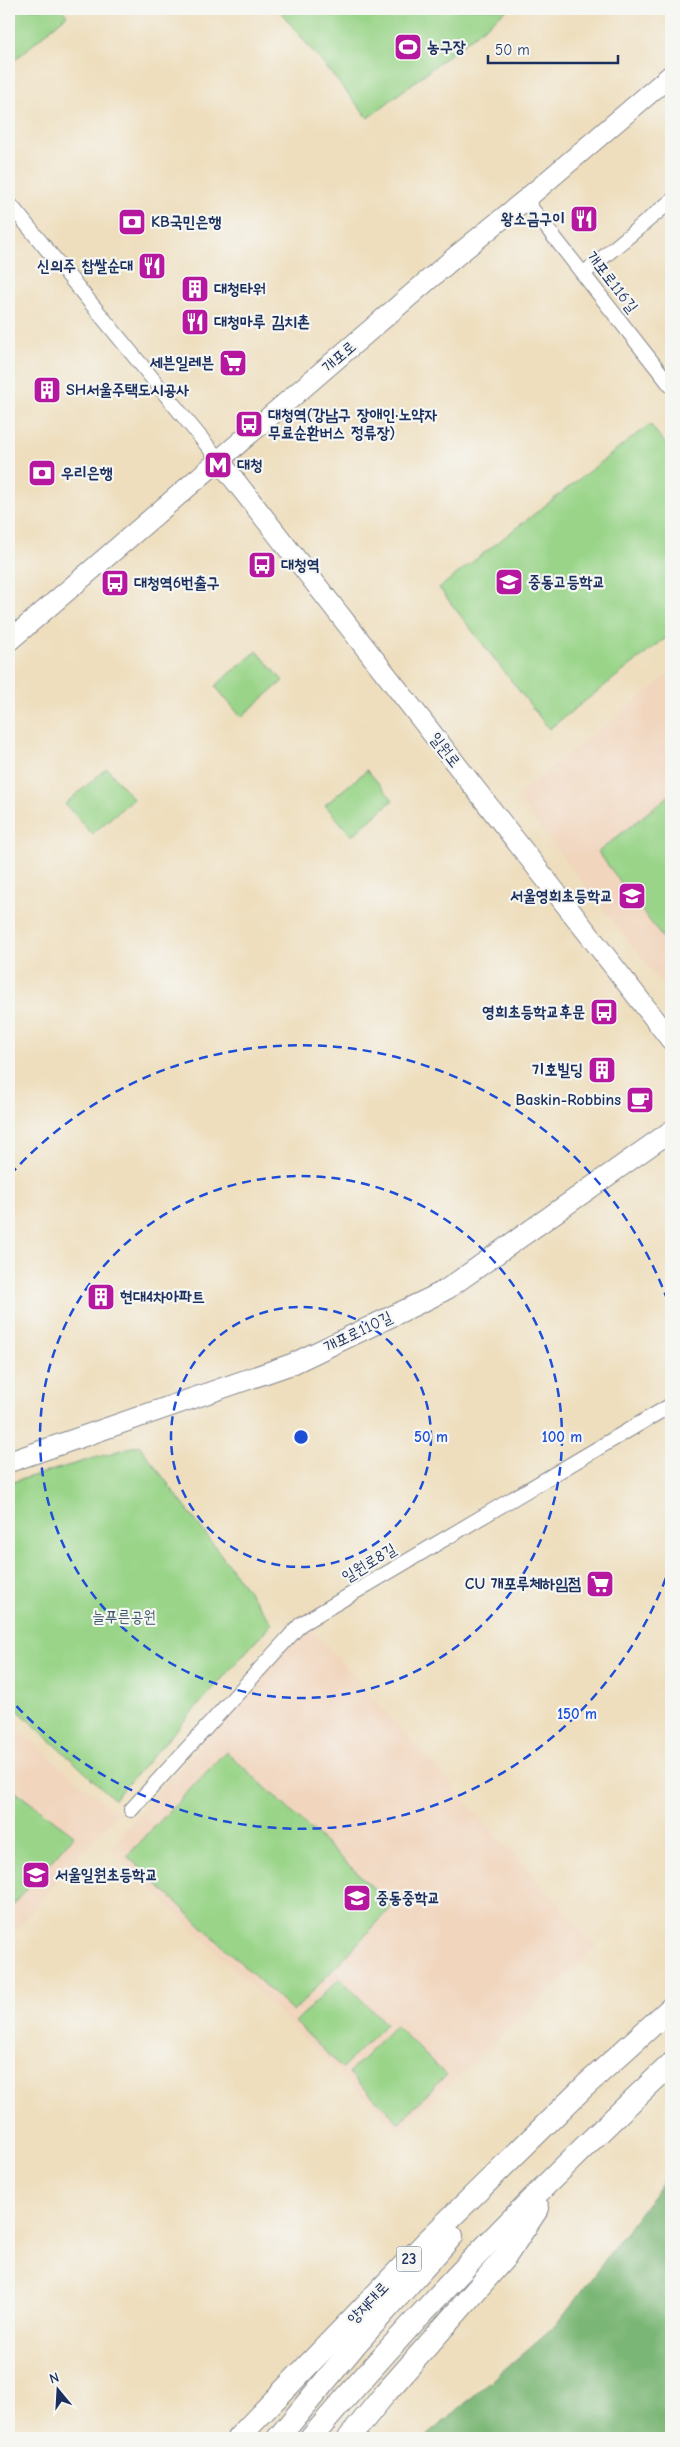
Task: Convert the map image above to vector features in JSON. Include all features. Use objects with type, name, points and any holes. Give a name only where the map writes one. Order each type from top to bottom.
[{"type":"main road","name":"양재대로","points":[[238,2438],[427,2241],[585,2086],[671,2008]]},
{"type":"main road","points":[[311,2438],[364,2375],[570,2159],[671,2064]]},
{"type":"main road","name":"양재대로","points":[[278,2438],[355,2344],[585,2086]]},
{"type":"main road","points":[[349,2438],[384,2395],[506,2256],[570,2159]]},
{"type":"street","name":"개포로","points":[[9,641],[454,257],[525,200],[671,75]]},
{"type":"street","name":"개포로116길","points":[[525,200],[671,386]]},
{"type":"street","points":[[9,203],[219,460]]},
{"type":"street","points":[[583,274],[669,206]]},
{"type":"street","name":"일원로","points":[[219,460],[671,1040]]},
{"type":"street","name":"개포로110길","points":[[9,1462],[292,1364],[430,1298],[446,1289],[671,1131]]},
{"type":"street","name":"일원로8길","points":[[131,1810],[301,1624],[671,1405]]},
{"type":"shaded area","name":"서울영희초등학교","points":[[671,673],[671,996],[516,796]]},
{"type":"shaded area","name":"중동중학교","points":[[307,1624],[597,1947],[399,2131],[110,1848]]},
{"type":"shaded area","name":"서울일원초등학교","points":[[9,1722],[117,1814],[9,1937]]},
{"type":"green space","points":[[9,9],[62,9],[67,15],[9,65]]},
{"type":"green space","points":[[278,9],[508,9],[368,118]]},
{"type":"green space","points":[[650,424],[671,451],[671,634],[549,729],[439,588]]},
{"type":"green space","points":[[257,651],[283,681],[241,717],[215,686]]},
{"type":"green space","points":[[107,768],[133,799],[92,834],[65,804]]},
{"type":"green space","points":[[367,770],[393,800],[352,836],[325,805]]},
{"type":"green space","points":[[671,794],[671,949],[598,852]]},
{"type":"green space","name":"늘푸른공원","points":[[139,1445],[272,1623],[114,1799],[9,1702],[9,1483]]},
{"type":"green space","points":[[226,1751],[393,1906],[293,2012],[127,1856]]},
{"type":"green space","points":[[9,1787],[74,1835],[9,1910]]},
{"type":"green space","points":[[340,1978],[386,2024],[342,2068],[295,2022]]},
{"type":"green space","points":[[395,2025],[446,2075],[399,2123],[349,2073]]},
{"type":"green space","points":[[671,2171],[671,2438],[425,2438],[559,2322]]},
{"type":"place","name":"농구장","points":[[408,47]]},
{"type":"place","name":"왕소금구이","points":[[584,219]]},
{"type":"place","name":"KB국민은행","points":[[132,222]]},
{"type":"place","name":"신의주 찹쌀순대","points":[[152,266]]},
{"type":"place","name":"대청타워","points":[[195,289]]},
{"type":"place","name":"대청마루 김치촌","points":[[195,322]]},
{"type":"place","name":"세븐일레븐","points":[[233,363]]},
{"type":"place","name":"SH서울주택도시공사","points":[[47,390]]},
{"type":"place","name":"대청역(강남구 장애인·노약자 무료순환버스 정류장)","points":[[249,424]]},
{"type":"place","name":"대청","points":[[218,465]]},
{"type":"place","name":"우리은행","points":[[42,473]]},
{"type":"place","name":"대청역","points":[[262,565]]},
{"type":"place","name":"중동고등학교","points":[[509,582]]},
{"type":"place","name":"대청역6번출구","points":[[115,583]]},
{"type":"place","name":"서울영희초등학교","points":[[632,896]]},
{"type":"place","name":"영희초등학교후문","points":[[604,1012]]},
{"type":"place","name":"기호빌딩","points":[[602,1070]]},
{"type":"place","name":"Baskin-Robbins","points":[[640,1100]]},
{"type":"place","name":"현대4차아파트","points":[[101,1297]]},
{"type":"place","name":"CU 개포루체하임점","points":[[600,1584]]},
{"type":"place","name":"서울일원초등학교","points":[[36,1875]]},
{"type":"place","name":"중동중학교","points":[[357,1898]]}]
